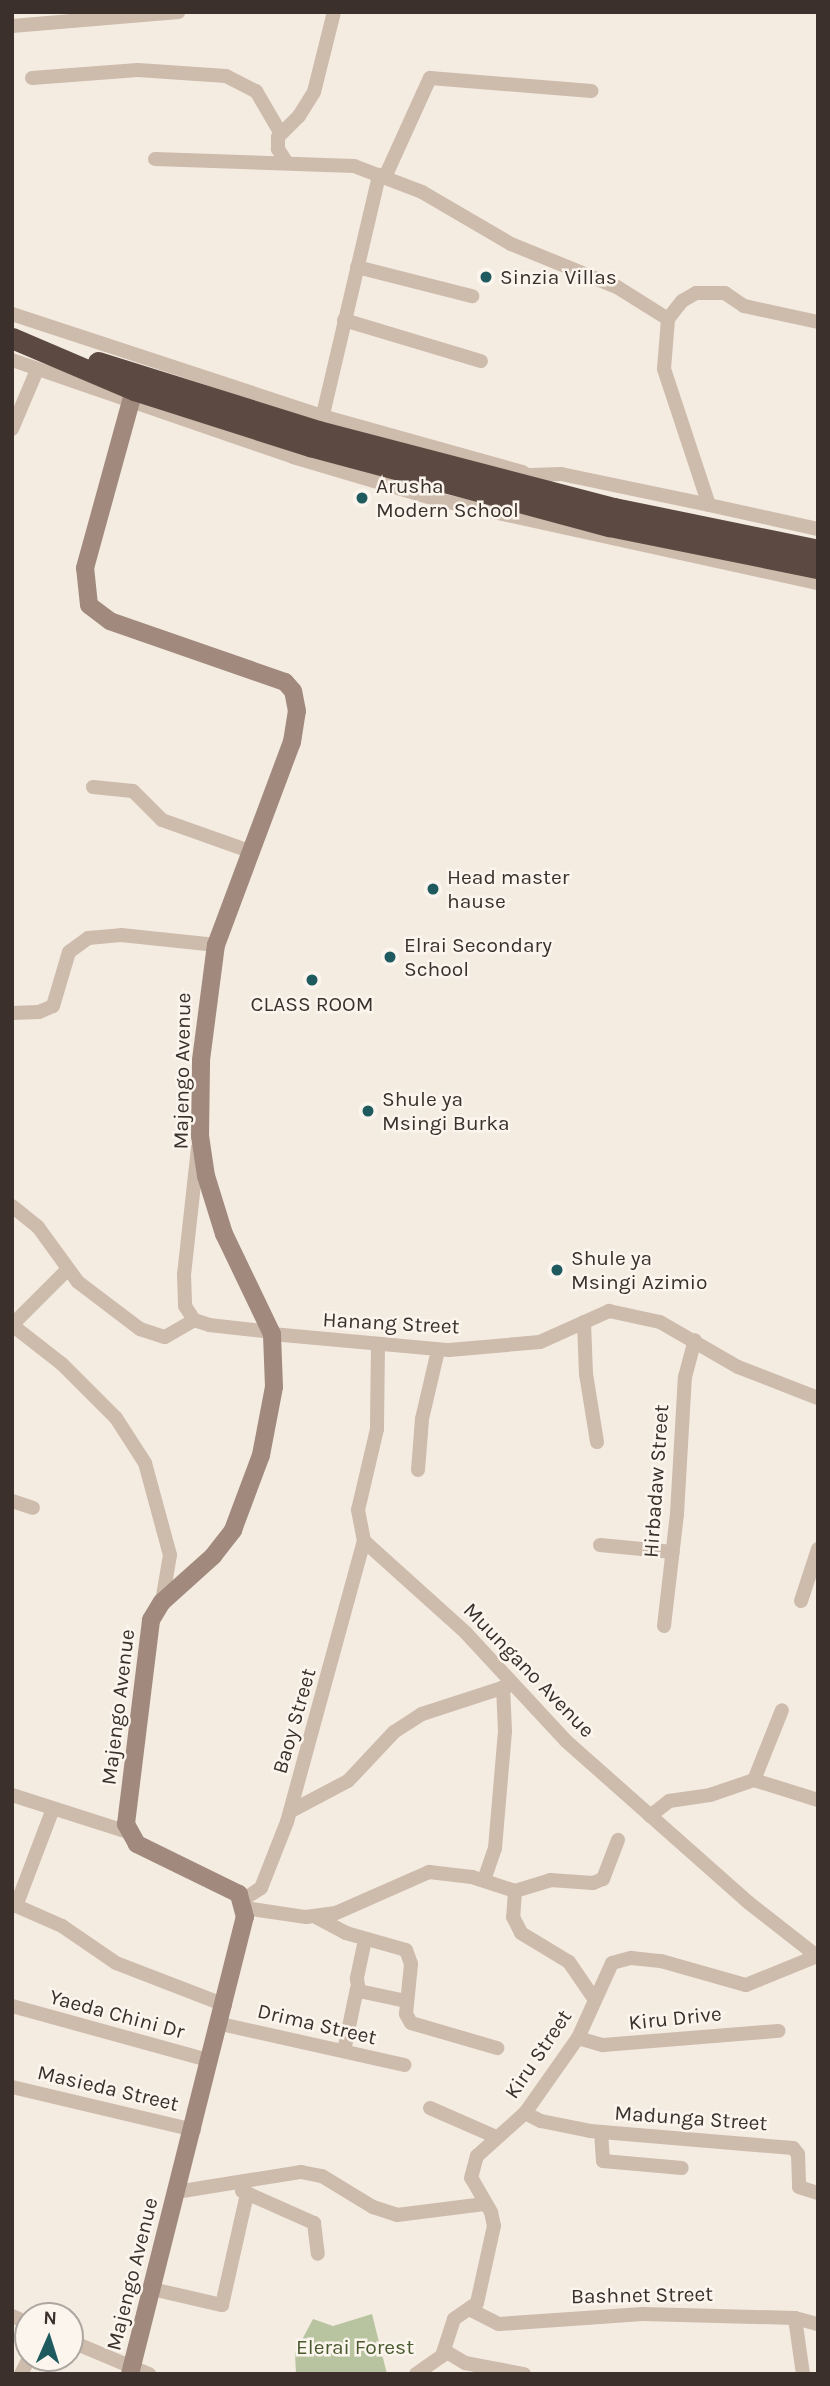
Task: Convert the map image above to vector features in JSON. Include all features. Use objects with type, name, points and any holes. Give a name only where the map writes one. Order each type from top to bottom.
[{"type":"highway","points":[[12,338],[108,371],[321,424],[553,492],[818,550]]},
{"type":"highway","points":[[108,371],[131,399],[609,526],[818,568]]},
{"type":"street","points":[[12,26],[178,12]]},
{"type":"street","points":[[280,132],[299,116],[314,92],[334,12]]},
{"type":"street","points":[[32,78],[138,70],[226,76],[256,91],[280,132],[278,149],[287,163]]},
{"type":"street","points":[[321,424],[357,267],[382,176],[430,78],[591,92]]},
{"type":"street","points":[[155,159],[332,163],[382,176],[470,217],[543,261],[633,296],[668,319]]},
{"type":"street","points":[[357,267],[472,296]]},
{"type":"street","points":[[709,505],[667,389],[664,344],[668,319],[682,301],[709,290],[725,293],[744,306],[818,322]]},
{"type":"street","points":[[12,314],[321,424],[530,475],[561,474],[818,529]]},
{"type":"street","points":[[344,320],[481,361]]},
{"type":"street","points":[[12,360],[435,499],[818,583]]},
{"type":"street","points":[[12,429],[37,370]]},
{"type":"street","name":"Majengo Avenue","points":[[128,1832],[147,1636],[162,1602],[222,1548],[243,1511],[261,1455],[274,1387],[272,1333],[218,1220],[200,1136],[201,1060],[216,945],[294,735],[297,711],[290,686],[102,618],[92,610],[85,594],[85,568],[131,399]]},
{"type":"street","points":[[530,475],[553,492]]},
{"type":"street","points":[[93,787],[133,791],[162,820],[252,852]]},
{"type":"street","points":[[12,1013],[39,1012],[53,1006],[65,961],[77,942],[121,935],[216,945]]},
{"type":"street","points":[[12,1206],[38,1227],[66,1271],[148,1334],[175,1334],[194,1320],[184,1303],[184,1274],[200,1136]]},
{"type":"street","points":[[66,1271],[12,1325],[62,1364],[116,1418],[145,1463],[170,1555],[162,1602]]},
{"type":"street","name":"Hanang Street","points":[[194,1320],[272,1333],[438,1350],[528,1344],[608,1311],[635,1315],[695,1340],[738,1367],[818,1398]]},
{"type":"street","points":[[584,1322],[586,1374],[597,1442]]},
{"type":"street","name":"Hirbadaw Street","points":[[664,1626],[673,1552],[685,1377],[695,1340]]},
{"type":"street","points":[[364,1541],[358,1510],[377,1429],[378,1344]]},
{"type":"street","points":[[418,1470],[422,1419],[438,1350]]},
{"type":"street","points":[[12,1502],[33,1508]]},
{"type":"street","name":"Muungano Avenue","points":[[364,1541],[466,1633],[507,1686],[650,1816],[817,1956]]},
{"type":"street","name":"Baoy Street","points":[[245,1904],[261,1888],[290,1811],[364,1541]]},
{"type":"street","points":[[600,1545],[673,1552]]},
{"type":"street","points":[[801,1601],[818,1549]]},
{"type":"street","points":[[290,1811],[348,1781],[394,1732],[422,1714],[507,1686],[495,1848],[484,1880]]},
{"type":"street","points":[[754,1780],[782,1710]]},
{"type":"street","points":[[650,1816],[669,1801],[710,1795],[754,1780],[818,1800]]},
{"type":"street","points":[[12,1796],[52,1811],[128,1832],[137,1844],[222,1884],[245,1904],[316,1917],[365,1940],[408,1952],[411,1973],[406,2001],[411,2023],[497,2048]]},
{"type":"street","points":[[52,1811],[14,1905],[62,1926],[116,1963],[225,2005]]},
{"type":"street","points":[[316,1917],[354,1907],[425,1872],[484,1880],[515,1891],[550,1880],[598,1882],[618,1840]]},
{"type":"street","points":[[515,1891],[512,1910],[518,1928],[531,1943],[569,1962],[595,2000]]},
{"type":"street","name":"Majengo Avenue","points":[[131,2370],[221,2024],[245,1904]]},
{"type":"street","points":[[344,2051],[365,1940]]},
{"type":"street","name":"Kiru Street","points":[[445,2351],[454,2319],[471,2310],[477,2303],[491,2249],[494,2226],[491,2211],[484,2204],[471,2178],[472,2168],[496,2137],[526,2113],[578,2038],[607,1970],[622,1959],[661,1961],[746,1985],[817,1956]]},
{"type":"street","points":[[358,1988],[365,1994],[406,2001]]},
{"type":"street","name":"Yaeda Chini Dr","points":[[12,2006],[211,2061]]},
{"type":"street","name":"Drima Street","points":[[221,2024],[404,2065]]},
{"type":"street","name":"Kiru Drive","points":[[578,2038],[603,2045],[778,2031]]},
{"type":"street","name":"Masieda Street","points":[[12,2087],[194,2130]]},
{"type":"street","points":[[430,2108],[496,2137]]},
{"type":"street","name":"Madunga Street","points":[[526,2113],[555,2125],[601,2132],[793,2148],[798,2154],[799,2187],[818,2193]]},
{"type":"street","points":[[601,2132],[603,2161],[682,2168]]},
{"type":"street","points":[[176,2192],[272,2174],[308,2173],[321,2176],[373,2207],[407,2216],[484,2204]]},
{"type":"street","points":[[228,2184],[314,2223],[318,2254]]},
{"type":"street","points":[[152,2289],[222,2305],[247,2194]]},
{"type":"street","name":"Bashnet Street","points":[[471,2310],[499,2324],[643,2314],[795,2318],[818,2324]]},
{"type":"street","points":[[795,2318],[803,2374]]},
{"type":"street","points":[[84,2347],[131,2370],[149,2374]]},
{"type":"street","points":[[416,2374],[445,2351],[465,2363],[524,2374]]},
{"type":"green space","name":"Elerai Forest","points":[[372,2314],[387,2374],[296,2374],[295,2353],[313,2319],[333,2326]]},
{"type":"place","name":"Sinzia Villas","points":[[486,277]]},
{"type":"place","name":"Arusha Modern School","points":[[362,498]]},
{"type":"place","name":"Head master hause","points":[[433,889]]},
{"type":"place","name":"Elrai Secondary School","points":[[390,957]]},
{"type":"place","name":"CLASS ROOM","points":[[312,980]]},
{"type":"place","name":"Shule ya Msingi Burka","points":[[368,1111]]},
{"type":"place","name":"Shule ya Msingi Azimio","points":[[557,1270]]}]
